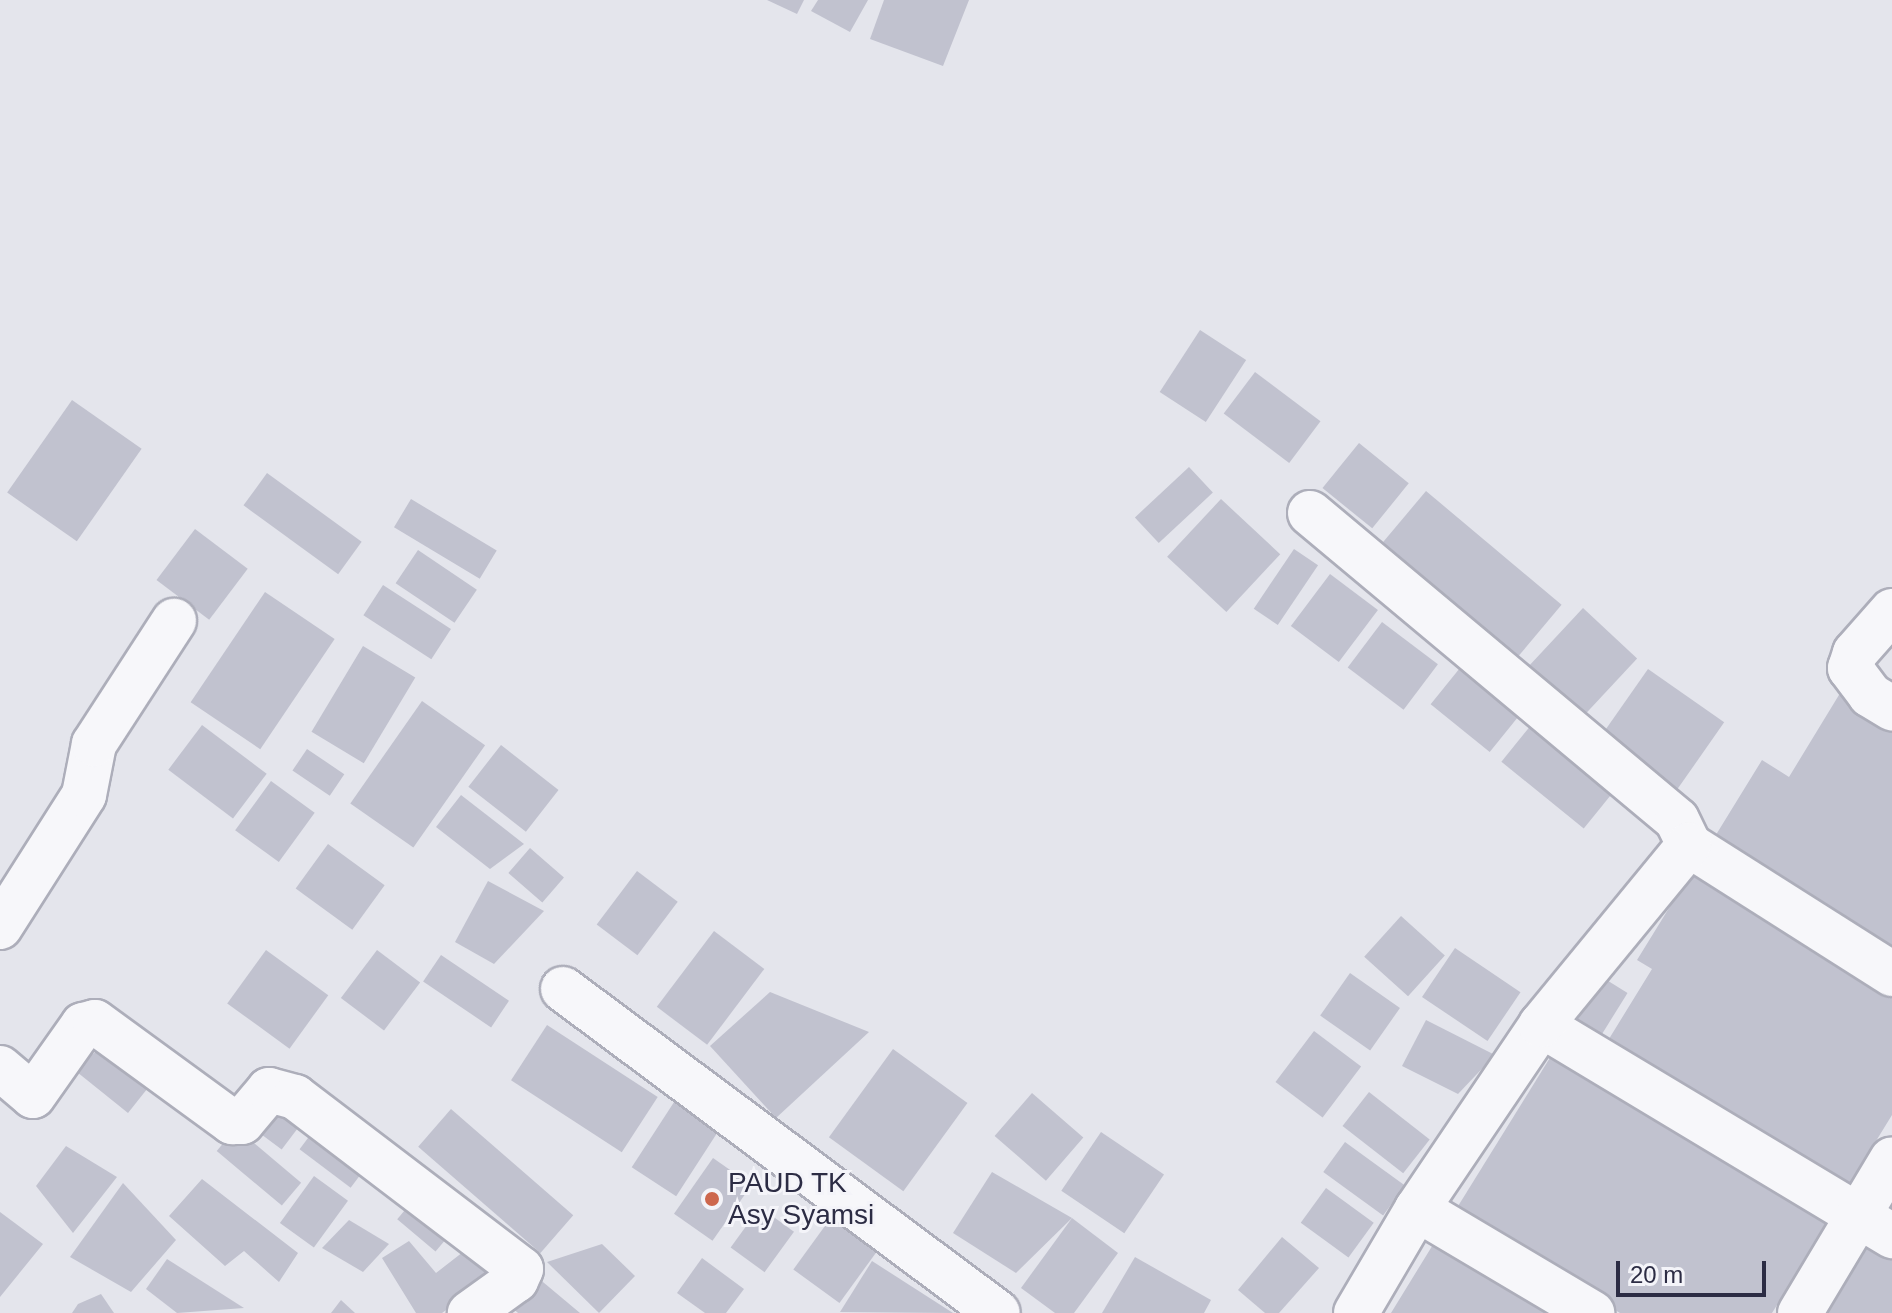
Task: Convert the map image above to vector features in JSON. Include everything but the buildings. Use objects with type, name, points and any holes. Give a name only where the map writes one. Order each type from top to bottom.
[{"type":"street","points":[[1310,513],[1685,836],[1892,974]]},
{"type":"street","points":[[1892,611],[1855,653],[1850,668],[1862,687],[1892,708]]},
{"type":"street","points":[[0,927],[84,795],[94,744],[174,621]]},
{"type":"street","points":[[1356,1313],[1417,1209],[1541,1025],[1685,836]]},
{"type":"street","points":[[563,989],[998,1313]]},
{"type":"street","points":[[0,1068],[33,1096],[83,1025],[95,1022],[232,1122],[242,1122],[269,1090],[295,1097],[521,1269],[516,1280],[470,1313]]},
{"type":"street","points":[[1541,1025],[1875,1226]]},
{"type":"street","points":[[1800,1313],[1875,1226],[1892,1159]]},
{"type":"street","points":[[1417,1209],[1592,1313]]},
{"type":"place","name":"PAUD TK Asy Syamsi","points":[[712,1199]]}]
